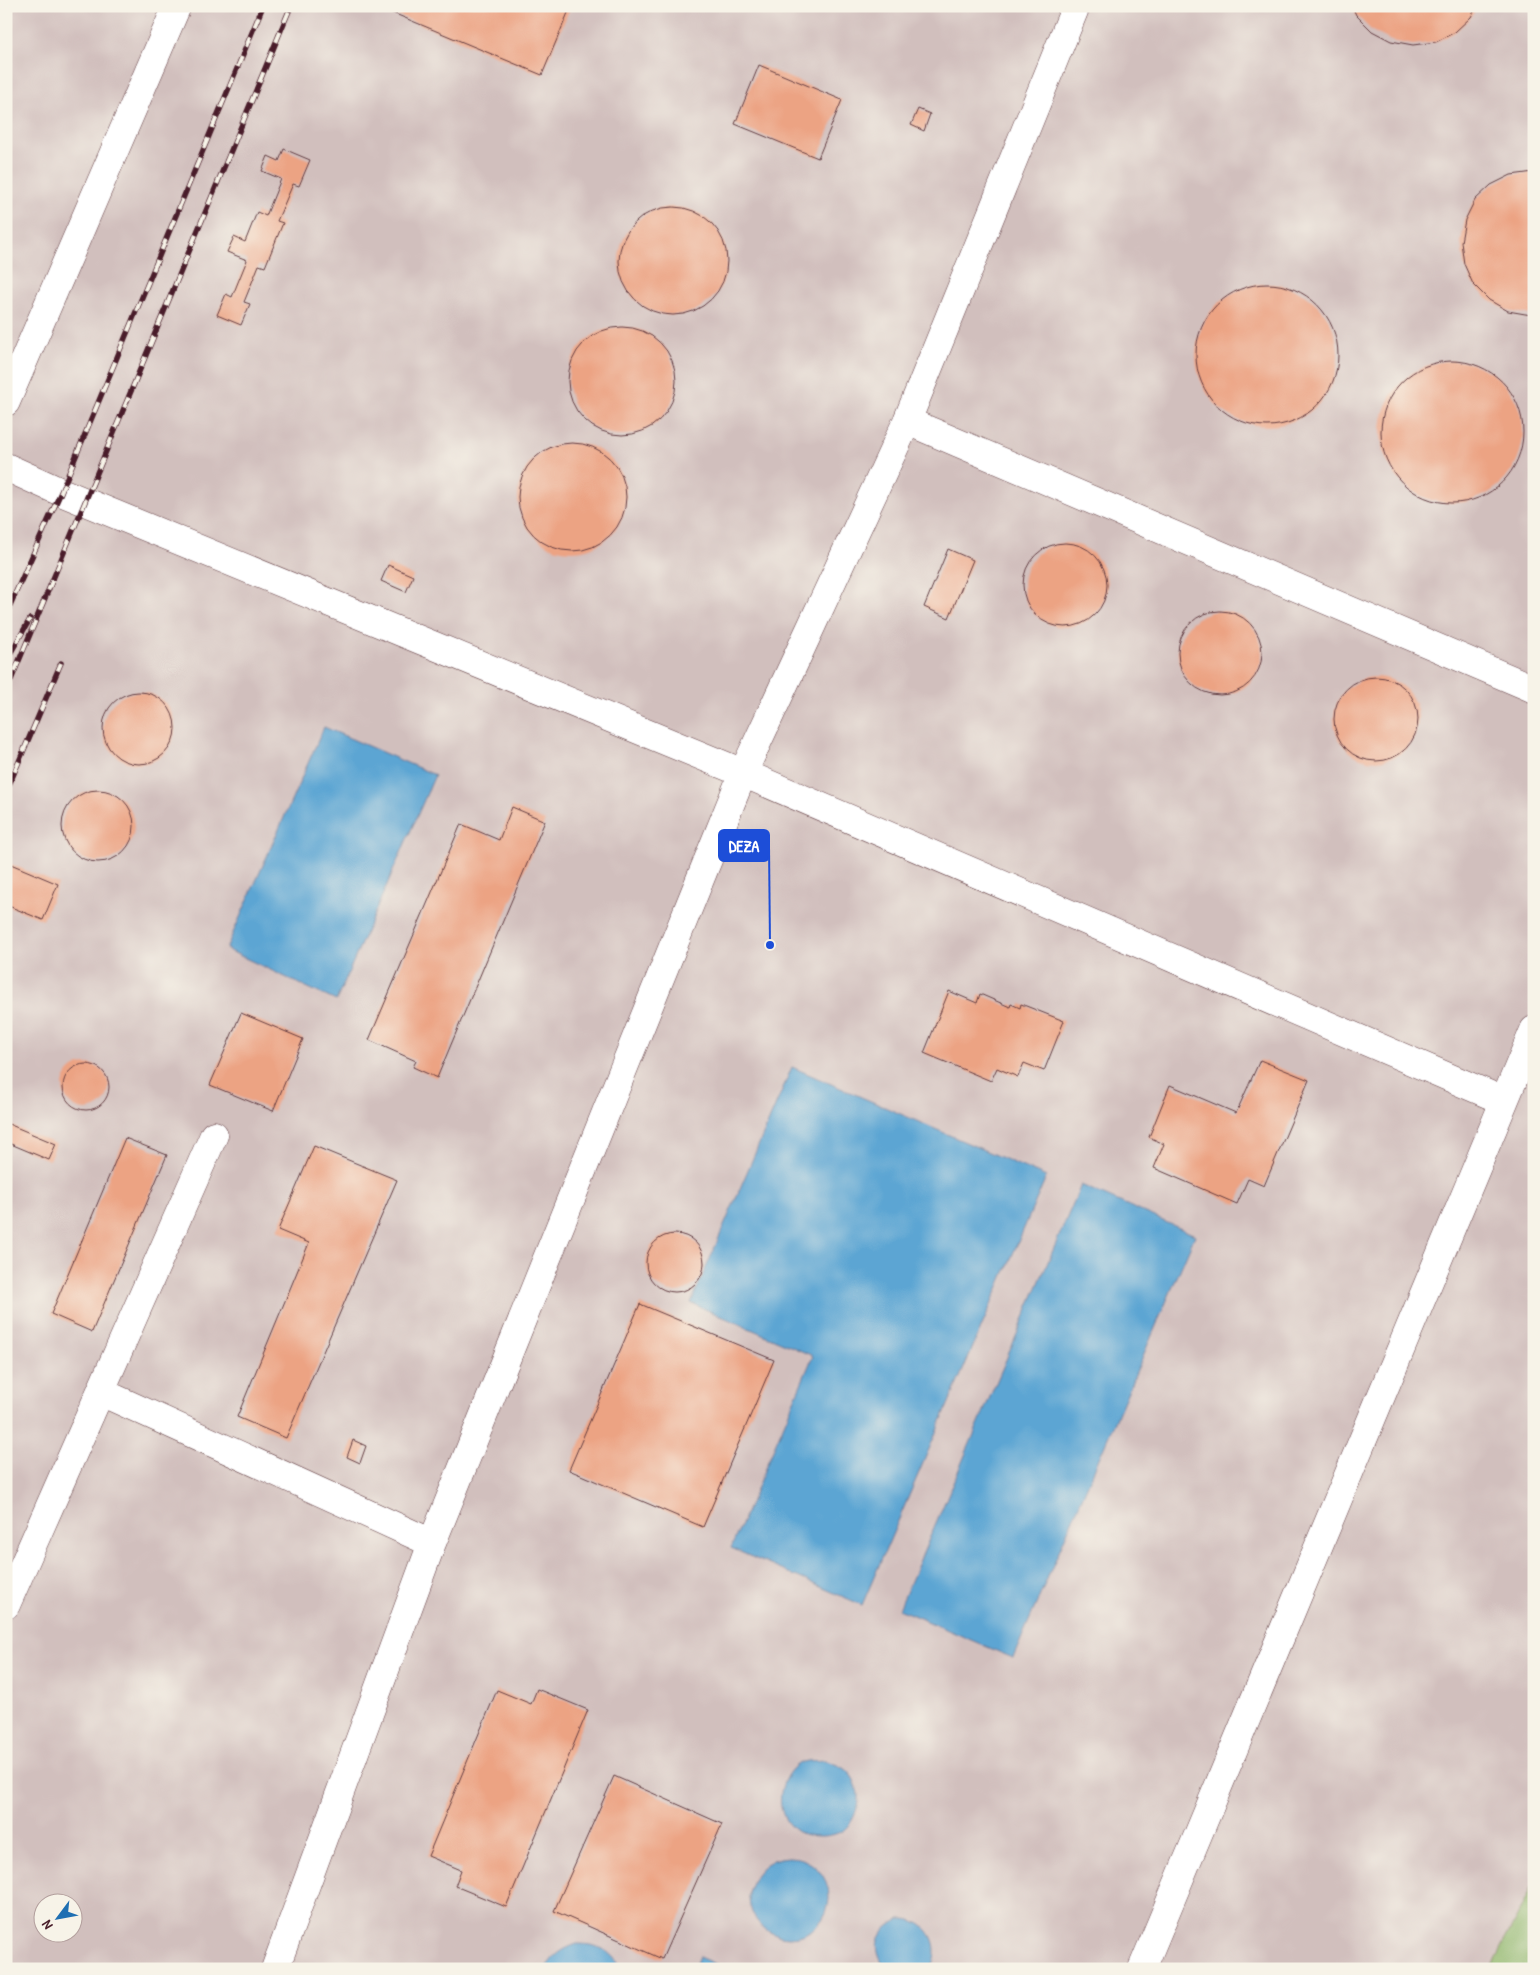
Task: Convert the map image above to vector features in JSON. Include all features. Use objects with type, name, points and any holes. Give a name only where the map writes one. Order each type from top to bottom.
[{"type":"lane","points":[[6,402],[178,6]]},
{"type":"lane","points":[[275,1969],[432,1543],[743,772],[907,422],[1076,6]]},
{"type":"lane","points":[[907,422],[1534,690]]},
{"type":"lane","points":[[6,468],[743,772],[1504,1102]]},
{"type":"lane","points":[[1142,1969],[1534,1030]]},
{"type":"lane","points":[[6,1605],[214,1135]]},
{"type":"lane","points":[[101,1392],[432,1543]]},
{"type":"shaded area","points":[[6,6],[1534,6],[1534,1884],[1490,1969],[6,1969]]},
{"type":"green space","points":[[1534,1884],[1534,1969],[1490,1969]]},
{"type":"water","points":[[324,727],[435,775],[336,1001],[226,949]]},
{"type":"water","points":[[792,1067],[1046,1177],[862,1605],[731,1548],[813,1356],[691,1303]]},
{"type":"water","points":[[1081,1185],[1195,1235],[1013,1658],[899,1609]]},
{"type":"water","points":[[825,1760],[843,1768],[854,1781],[858,1797],[855,1814],[846,1828],[838,1833],[821,1836],[804,1834],[795,1830],[783,1814],[781,1794],[783,1784],[794,1767],[802,1762]]},
{"type":"water","points":[[781,1857],[797,1857],[811,1864],[822,1875],[829,1889],[829,1905],[826,1912],[811,1930],[797,1937],[781,1937],[767,1930],[756,1919],[749,1905],[749,1889],[756,1875],[767,1864]]},
{"type":"water","points":[[900,1919],[918,1923],[931,1935],[935,1952],[929,1969],[886,1969],[881,1961],[877,1946],[878,1940],[886,1929]]},
{"type":"water","points":[[577,1944],[591,1945],[603,1949],[613,1957],[621,1969],[545,1969],[559,1953]]},
{"type":"water","points":[[699,1957],[727,1969],[694,1969]]},
{"type":"building","points":[[376,6],[567,6],[570,8],[542,75]]},
{"type":"building","points":[[1352,6],[1477,6],[1471,17],[1455,32],[1436,42],[1413,45],[1391,41],[1372,31],[1356,15]]},
{"type":"building","points":[[759,65],[842,100],[818,158],[735,124]]},
{"type":"building","points":[[918,109],[930,114],[924,131],[911,125]]},
{"type":"building","points":[[284,149],[310,160],[299,186],[293,184],[277,221],[283,223],[265,267],[259,265],[244,302],[250,304],[241,325],[217,315],[226,294],[232,297],[247,260],[227,252],[234,237],[245,242],[257,212],[266,216],[281,179],[262,171],[268,156],[279,161]]},
{"type":"building","points":[[1534,172],[1534,314],[1531,315],[1508,311],[1489,300],[1473,284],[1464,264],[1461,242],[1465,220],[1475,200],[1491,185],[1511,175]]},
{"type":"building","points":[[673,207],[694,211],[711,223],[723,240],[727,261],[723,282],[711,299],[694,311],[673,315],[652,311],[635,299],[623,282],[619,261],[623,240],[635,223],[652,211]]},
{"type":"building","points":[[1267,284],[1294,290],[1306,296],[1317,305],[1326,316],[1332,328],[1338,355],[1332,382],[1326,394],[1317,405],[1306,414],[1294,420],[1267,426],[1240,420],[1228,414],[1217,405],[1208,394],[1202,382],[1196,355],[1202,328],[1208,316],[1217,305],[1228,296],[1240,290]]},
{"type":"building","points":[[622,327],[643,331],[660,343],[672,360],[676,381],[672,402],[660,419],[643,431],[622,435],[601,431],[584,419],[572,402],[568,381],[572,360],[584,343],[601,331]]},
{"type":"building","points":[[1452,361],[1479,367],[1491,373],[1502,382],[1511,393],[1517,405],[1523,432],[1517,459],[1511,471],[1502,482],[1491,491],[1479,497],[1452,503],[1425,497],[1413,491],[1402,482],[1393,471],[1387,459],[1381,432],[1387,405],[1393,393],[1402,382],[1413,373],[1425,367]]},
{"type":"building","points":[[572,443],[593,447],[610,459],[622,476],[626,497],[622,518],[610,535],[593,547],[572,551],[551,547],[534,535],[522,518],[518,497],[522,476],[534,459],[551,447]]},
{"type":"building","points":[[1065,543],[1081,546],[1095,555],[1104,569],[1107,585],[1104,601],[1095,615],[1081,624],[1065,627],[1049,624],[1035,615],[1026,601],[1023,585],[1026,569],[1035,555],[1049,546]]},
{"type":"building","points":[[948,549],[973,560],[949,618],[924,607]]},
{"type":"building","points":[[388,565],[413,576],[406,592],[381,581]]},
{"type":"building","points":[[1220,611],[1236,614],[1250,623],[1259,637],[1262,653],[1259,669],[1250,683],[1236,692],[1220,695],[1204,692],[1190,683],[1181,669],[1178,653],[1181,637],[1190,623],[1204,614]]},
{"type":"building","points":[[1376,677],[1392,680],[1406,689],[1415,703],[1418,719],[1415,735],[1406,749],[1392,758],[1376,761],[1360,758],[1346,749],[1337,735],[1334,719],[1337,703],[1346,689],[1360,680]]},
{"type":"building","points":[[146,692],[165,702],[173,714],[175,728],[173,742],[165,754],[153,762],[132,764],[113,754],[105,742],[103,721],[113,702],[125,694]]},
{"type":"building","points":[[105,790],[124,800],[132,812],[134,826],[132,840],[124,852],[112,860],[91,862],[72,852],[64,840],[62,819],[72,800],[84,792]]},
{"type":"building","points":[[512,807],[545,821],[437,1078],[413,1067],[416,1061],[369,1040],[461,824],[499,840]]},
{"type":"building","points":[[6,862],[58,884],[43,920],[6,905]]},
{"type":"building","points":[[949,991],[977,1003],[980,994],[1010,1007],[1011,1004],[1020,1008],[1021,1004],[1064,1021],[1044,1071],[1024,1063],[1018,1077],[997,1068],[991,1081],[924,1053]]},
{"type":"building","points":[[241,1013],[303,1039],[273,1111],[210,1085]]},
{"type":"building","points":[[1260,1060],[1309,1080],[1264,1186],[1248,1179],[1237,1204],[1154,1168],[1164,1144],[1149,1137],[1170,1085],[1236,1113]]},
{"type":"building","points":[[86,1064],[99,1068],[105,1074],[109,1087],[105,1100],[99,1106],[86,1110],[73,1106],[67,1100],[63,1087],[67,1074],[73,1068]]},
{"type":"building","points":[[6,1123],[56,1144],[49,1160],[6,1142]]},
{"type":"building","points":[[125,1138],[167,1155],[92,1332],[51,1314]]},
{"type":"building","points":[[314,1146],[397,1180],[286,1438],[237,1417],[309,1243],[278,1230]]},
{"type":"building","points":[[675,1234],[691,1239],[699,1247],[704,1263],[699,1279],[691,1287],[675,1292],[659,1287],[651,1279],[646,1263],[651,1247],[659,1239]]},
{"type":"building","points":[[640,1304],[774,1360],[703,1527],[569,1470]]},
{"type":"building","points":[[353,1440],[366,1446],[360,1463],[347,1457]]},
{"type":"building","points":[[537,1689],[588,1710],[506,1907],[455,1886],[461,1870],[428,1856],[497,1690],[531,1704]]},
{"type":"building","points":[[614,1776],[722,1824],[662,1959],[554,1911]]},
{"type":"railway","points":[[6,614],[61,492],[263,6]]},
{"type":"railway","points":[[6,692],[291,6]]},
{"type":"railway","points":[[6,661],[30,619]]},
{"type":"railway","points":[[6,792],[61,663]]},
{"type":"place","name":"DEZA","points":[[770,945]]}]
